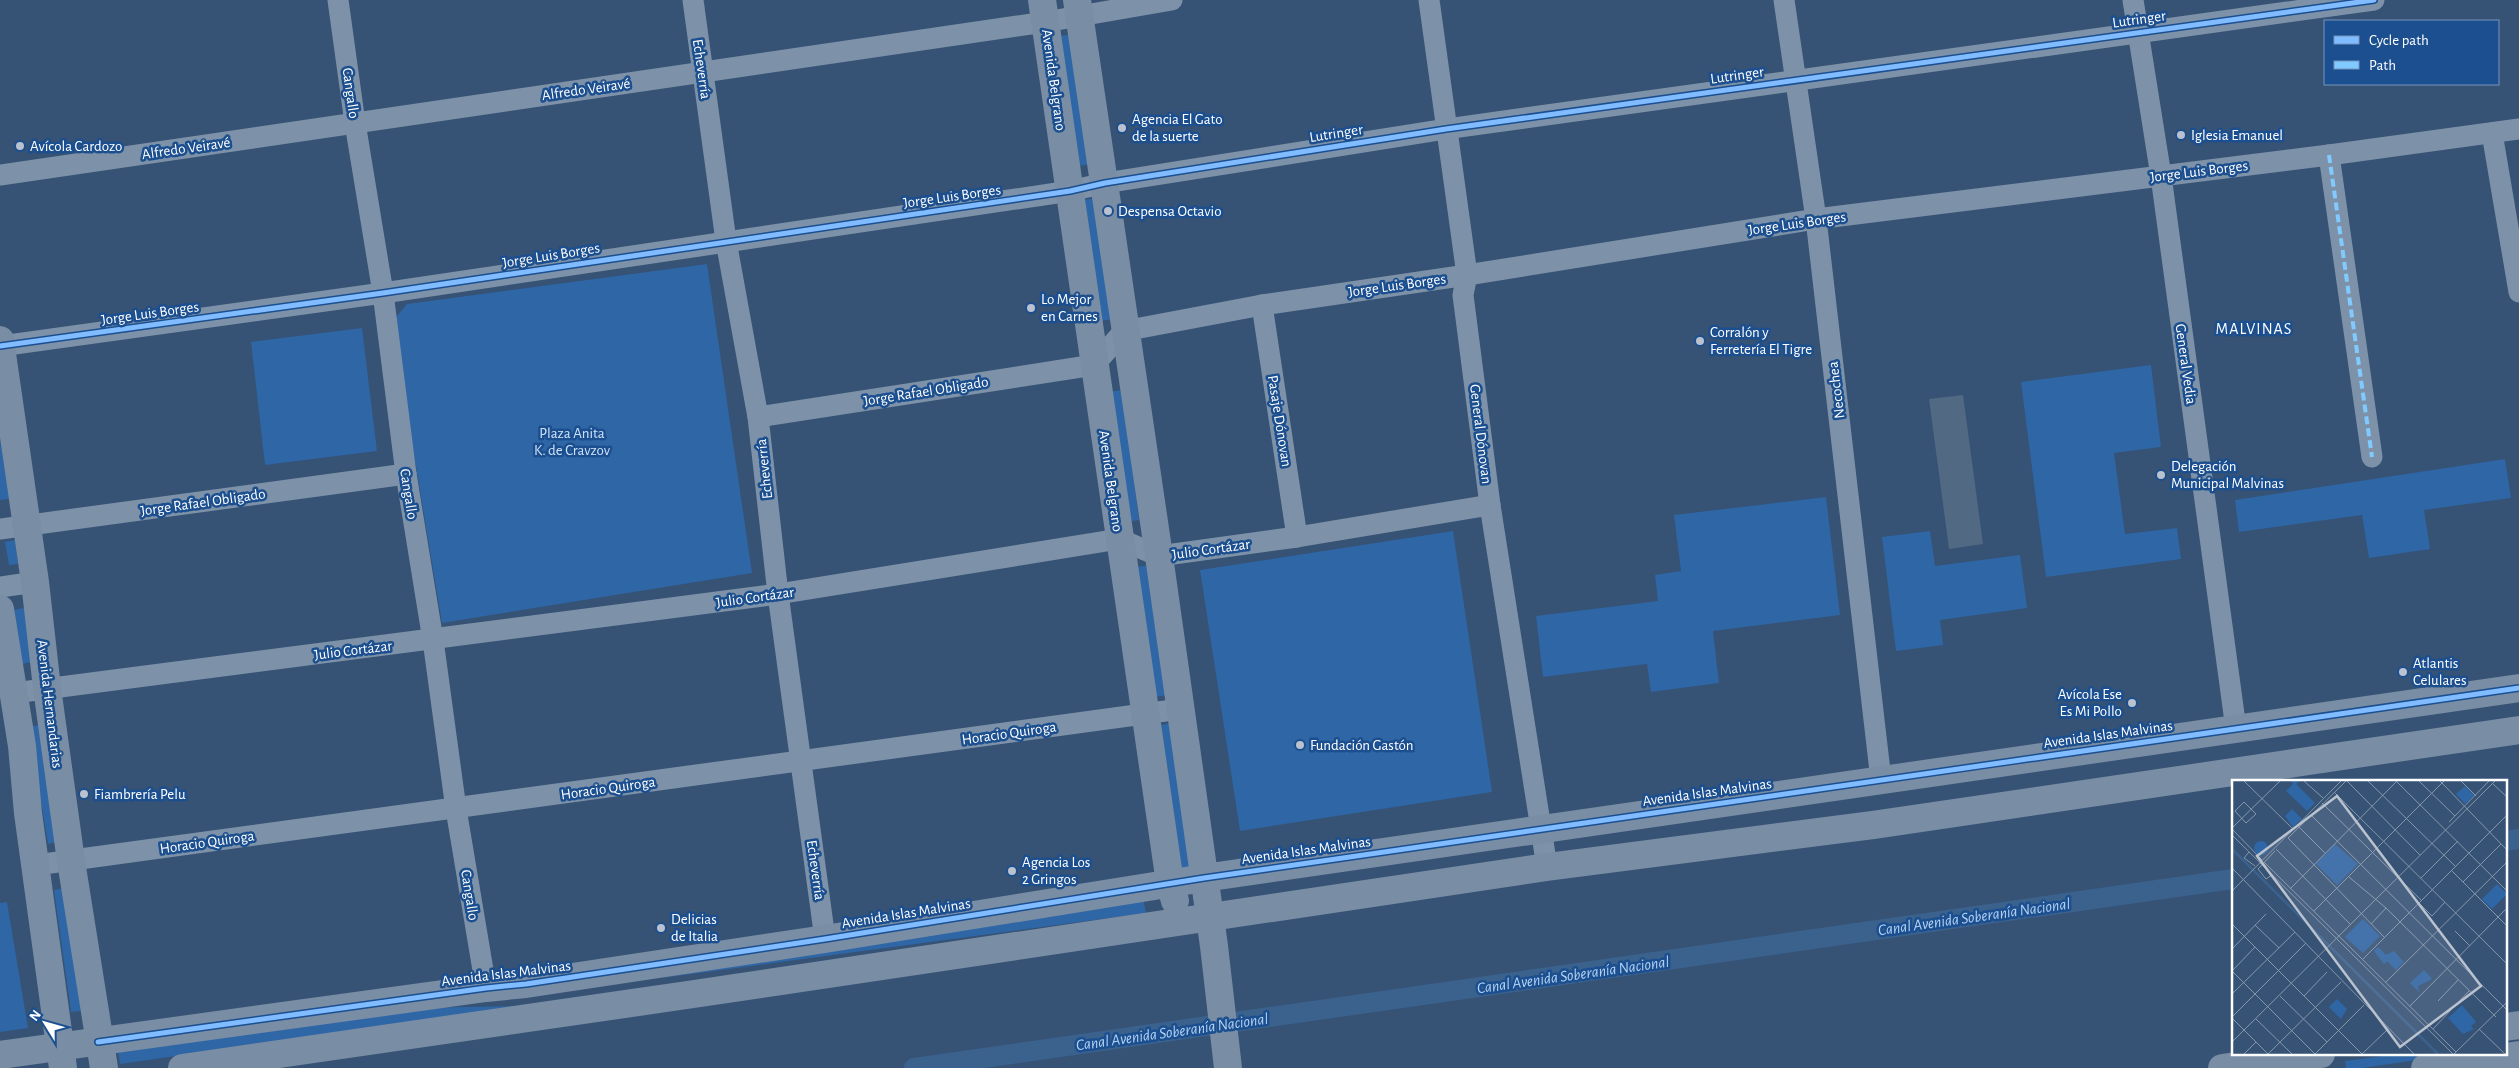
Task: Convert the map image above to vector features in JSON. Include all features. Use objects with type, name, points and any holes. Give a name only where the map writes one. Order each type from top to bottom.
[{"type":"main road","points":[[1078,8],[1105,183],[1124,331],[1159,556],[1210,916],[1228,1068]]},
{"type":"main road","name":"Avenida Belgrano","points":[[1044,11],[1170,883],[1181,920]]},
{"type":"main road","name":"Avenida Hernandarias","points":[[0,344],[35,582],[47,688],[71,861],[98,1042],[104,1068]]},
{"type":"main road","points":[[0,609],[14,693],[61,1057]]},
{"type":"main road","name":"Avenida Islas Malvinas","points":[[0,1055],[61,1057],[98,1042],[526,984],[825,939],[1170,883],[2519,688]]},
{"type":"main road","points":[[182,1068],[260,1062],[1181,920],[1547,867],[1873,825],[2519,730]]},
{"type":"main road","points":[[1181,920],[1214,946]]},
{"type":"main road","points":[[526,984],[687,996]]},
{"type":"main road","points":[[2506,1027],[2519,1025]]},
{"type":"main road","points":[[2425,1068],[2519,1055]]},
{"type":"main road","points":[[2222,1068],[2287,1064],[2314,1056]]},
{"type":"street","name":"Cangallo","points":[[338,0],[355,123],[383,293],[406,474],[433,640],[456,809],[486,988]]},
{"type":"street","name":"Echeverría","points":[[693,0],[726,241],[758,417],[778,594],[825,939]]},
{"type":"street","name":"Alfredo Veiravé","points":[[0,175],[703,72],[1044,11],[1172,0]]},
{"type":"street","name":"General Dónovan","points":[[1429,0],[1467,275],[1463,296],[1490,505],[1547,867]]},
{"type":"street","name":"Necochea","points":[[1784,0],[1816,219],[1882,780]]},
{"type":"street","name":"General Vedia","points":[[2133,0],[2160,176],[2236,729]]},
{"type":"street","name":"Lutringer","points":[[1105,183],[1446,129],[2374,0]]},
{"type":"street","name":"Jorge Luis Borges","points":[[1124,331],[1262,305],[1467,275],[1816,219],[2329,155],[2519,128]]},
{"type":"street","points":[[2492,133],[2519,292]]},
{"type":"street","points":[[2329,155],[2372,457]]},
{"type":"street","name":"Jorge Luis Borges","points":[[0,344],[383,293],[1070,191],[1105,183]]},
{"type":"street","name":"Pasaje Dónovan","points":[[1262,305],[1297,538]]},
{"type":"street","points":[[1094,365],[1124,331]]},
{"type":"street","name":"Jorge Rafael Obligado","points":[[758,417],[1094,365]]},
{"type":"street","name":"Jorge Rafael Obligado","points":[[0,529],[406,474]]},
{"type":"street","name":"Julio Cortázar","points":[[14,693],[778,594],[1119,539],[1159,556],[1297,538],[1490,505]]},
{"type":"street","points":[[0,587],[35,582]]},
{"type":"street","name":"Horacio Quiroga","points":[[36,865],[1180,709]]},
{"type":"green space","points":[[1074,34],[1092,164],[1078,166],[1060,36]]},
{"type":"green space","points":[[1097,198],[1114,319],[1100,321],[1083,200]]},
{"type":"green space","name":"Plaza Anita K. de Cravzov","points":[[707,264],[752,573],[442,623],[392,322],[407,304]]},
{"type":"green space","points":[[362,328],[377,451],[265,465],[251,342]]},
{"type":"green space","points":[[2151,365],[2161,447],[2114,453],[2125,534],[2177,528],[2181,559],[2046,577],[2021,382]]},
{"type":"green space","points":[[1122,390],[1139,520],[1125,522],[1108,392]]},
{"type":"green space","points":[[0,439],[9,499],[0,500]]},
{"type":"green space","points":[[2505,459],[2511,498],[2424,510],[2430,549],[2369,558],[2362,515],[2239,532],[2235,500]]},
{"type":"green space","points":[[1826,497],[1840,615],[1713,631],[1719,683],[1651,692],[1647,664],[1543,677],[1536,616],[1658,601],[1655,575],[1681,571],[1674,515]]},
{"type":"green space","points":[[1453,531],[1492,792],[1240,831],[1200,570]]},
{"type":"green space","points":[[1930,531],[1935,566],[2020,555],[2027,608],[1940,620],[1943,645],[1896,651],[1882,537]]},
{"type":"green space","points":[[15,540],[18,564],[9,565],[5,542]]},
{"type":"green space","points":[[1150,565],[1168,695],[1154,697],[1136,567]]},
{"type":"green space","points":[[24,608],[32,662],[22,664],[14,610]]},
{"type":"green space","points":[[1174,723],[1193,867],[1179,869],[1160,725]]},
{"type":"green space","points":[[39,725],[57,842],[48,844],[29,727]]},
{"type":"green space","points":[[64,888],[81,1011],[71,1012],[54,890]]},
{"type":"green space","points":[[1143,898],[1146,913],[655,979]]},
{"type":"green space","points":[[7,902],[28,1028],[0,1032],[0,903]]},
{"type":"green space","points":[[523,1006],[120,1064],[118,1051],[409,1008]]},
{"type":"green space","points":[[2383,1056],[2445,1056],[2362,1068],[2346,1068],[2345,1061]]},
{"type":"building","points":[[1963,395],[1983,544],[1949,549],[1929,399]]},
{"type":"waterway","name":"Canal Avenida Soberanía Nacional","points":[[2506,841],[2519,839]]},
{"type":"waterway","name":"Canal Avenida Soberanía Nacional","points":[[914,1068],[2232,879]]},
{"type":"marked path","points":[[2329,155],[2372,457]]},
{"type":"cycle path","points":[[0,346],[383,293],[1070,191],[1105,183],[1446,129],[2374,0]]},
{"type":"cycle path","points":[[98,1042],[526,984],[825,939],[1204,878],[2519,688]]},
{"type":"place","name":"Agencia El Gato de la suerte","points":[[1122,128]]},
{"type":"place","name":"Iglesia Emanuel","points":[[2181,135]]},
{"type":"place","name":"Avícola Cardozo","points":[[20,146]]},
{"type":"place","name":"Despensa Octavio","points":[[1108,211]]},
{"type":"place","name":"Lo Mejor en Carnes","points":[[1031,308]]},
{"type":"place","name":"Corralón y Ferretería El Tigre","points":[[1700,341]]},
{"type":"place","name":"Delegación Municipal Malvinas","points":[[2161,475]]},
{"type":"place","name":"Atlantis Celulares","points":[[2403,672]]},
{"type":"place","name":"Avícola Ese Es Mi Pollo","points":[[2132,703]]},
{"type":"place","name":"Fundación Gastón","points":[[1300,745]]},
{"type":"place","name":"Fiambrería Pelu","points":[[84,794]]},
{"type":"place","name":"Agencia Los 2 Gringos","points":[[1012,871]]},
{"type":"place","name":"Delicias de Italia","points":[[661,928]]},
{"type":"district","name":"MALVINAS","points":[[2254,328]]}]
